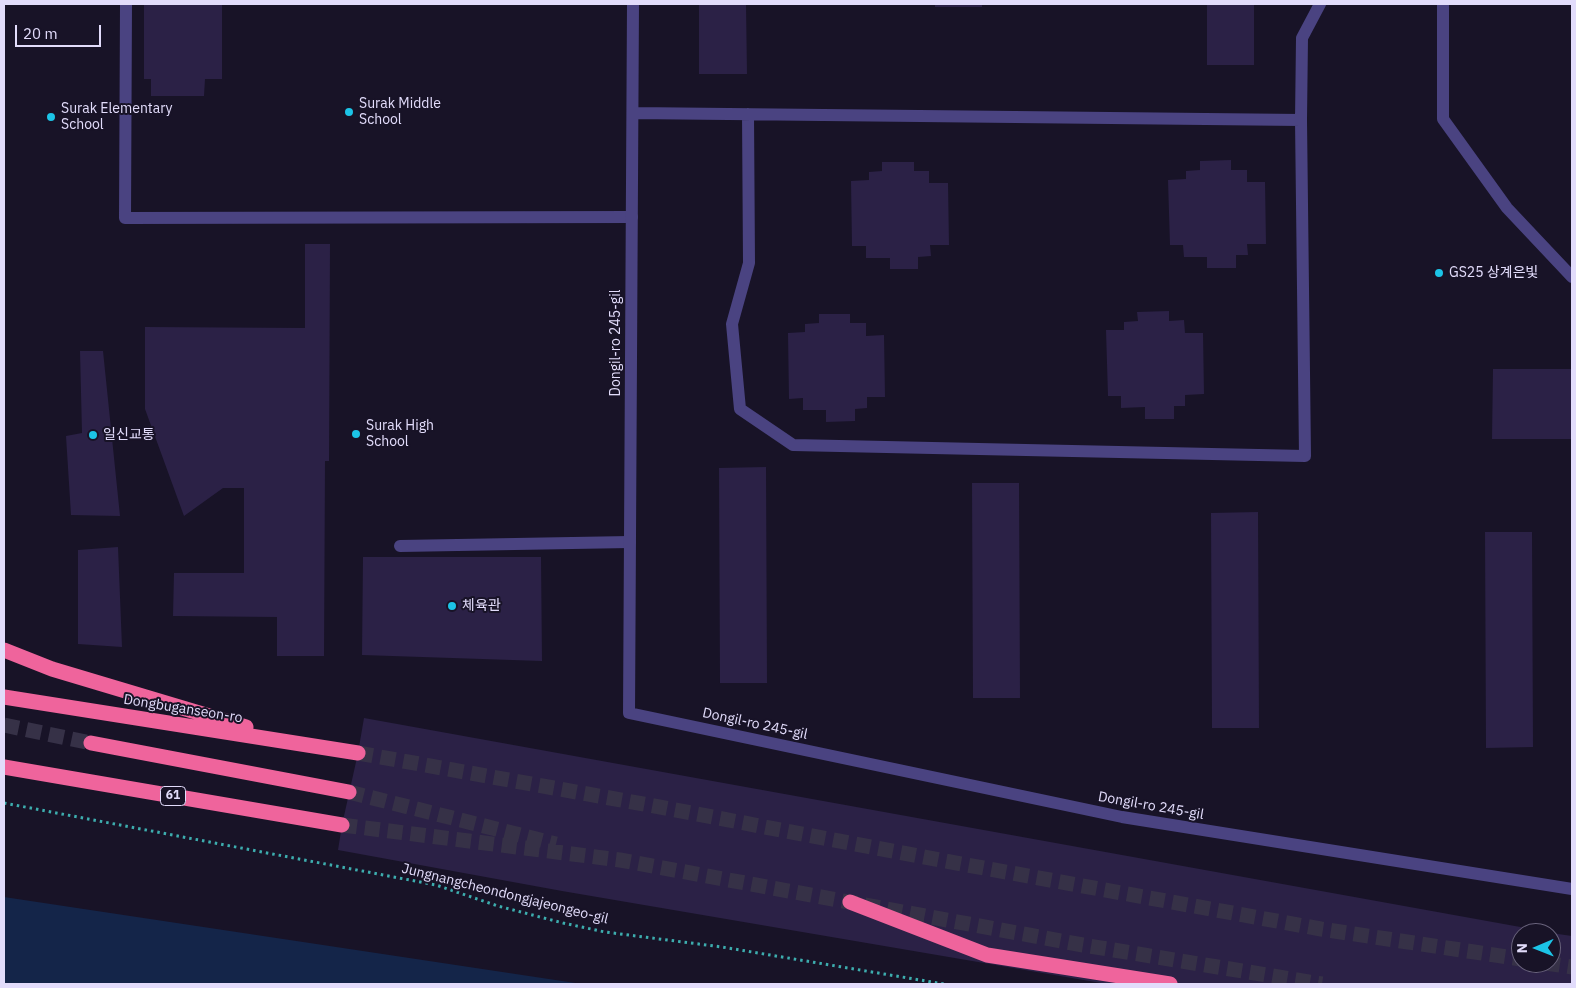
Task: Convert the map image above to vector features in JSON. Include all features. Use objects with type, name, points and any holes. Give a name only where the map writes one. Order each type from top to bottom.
[{"type":"highway","points":[[4,650],[52,669],[298,743]]},
{"type":"highway","name":"Dongbuganseon-ro","points":[[4,697],[358,753]]},
{"type":"highway","points":[[91,743],[349,792]]},
{"type":"highway","name":"61","points":[[4,767],[342,825]]},
{"type":"highway","points":[[850,902],[987,955],[1170,984]]},
{"type":"street","points":[[126,4],[125,218],[632,217]]},
{"type":"street","name":"Dongil-ro 245-gil","points":[[633,4],[629,713],[1122,818],[1572,889]]},
{"type":"street","points":[[748,114],[749,263],[732,324],[740,409],[792,445],[1305,456],[1301,120],[1302,38],[1320,4]]},
{"type":"street","points":[[1443,4],[1443,119],[1506,208],[1572,277]]},
{"type":"street","points":[[632,113],[1301,120]]},
{"type":"street","points":[[400,546],[630,542]]},
{"type":"path","name":"Jungnangcheondongjajeongeo-gil","points":[[4,803],[436,885],[498,906],[605,932],[655,940],[722,947],[944,984]]},
{"type":"water","points":[[4,897],[582,984],[4,984]]},
{"type":"building","points":[[144,4],[222,4],[222,79],[205,79],[204,96],[151,96],[151,79],[144,79]]},
{"type":"building","points":[[699,4],[746,4],[747,74],[699,74]]},
{"type":"building","points":[[935,4],[982,4],[982,7],[935,7]]},
{"type":"building","points":[[1207,4],[1254,4],[1254,65],[1207,65]]},
{"type":"building","points":[[1231,160],[1231,170],[1247,170],[1247,182],[1265,182],[1266,244],[1247,244],[1248,255],[1236,255],[1236,268],[1207,268],[1207,257],[1184,257],[1183,245],[1170,245],[1168,180],[1186,179],[1186,171],[1200,170],[1200,161]]},
{"type":"building","points":[[882,162],[914,162],[914,171],[929,171],[929,183],[948,183],[949,245],[930,245],[931,256],[918,257],[918,269],[890,269],[890,258],[866,258],[866,246],[852,246],[851,181],[869,180],[869,172],[882,171]]},
{"type":"building","points":[[305,244],[330,244],[329,461],[325,461],[324,656],[277,656],[277,617],[173,616],[174,573],[244,573],[244,488],[223,488],[184,516],[145,409],[145,327],[305,328]]},
{"type":"building","points":[[1169,311],[1169,321],[1184,320],[1185,333],[1203,333],[1204,394],[1185,395],[1185,406],[1174,406],[1174,419],[1145,419],[1145,407],[1121,408],[1121,396],[1108,396],[1106,330],[1124,330],[1124,322],[1138,321],[1137,312]]},
{"type":"building","points":[[819,314],[850,314],[850,323],[866,323],[866,336],[884,335],[885,397],[867,397],[867,408],[855,409],[855,421],[826,422],[826,410],[803,410],[803,398],[789,399],[788,333],[805,332],[805,324],[819,323]]},
{"type":"building","name":"일신교통","points":[[80,351],[103,351],[120,516],[71,515],[66,436],[82,433]]},
{"type":"building","points":[[1493,369],[1572,369],[1572,439],[1492,439]]},
{"type":"building","points":[[766,467],[767,683],[720,683],[719,468]]},
{"type":"building","points":[[972,483],[1019,483],[1020,698],[973,698]]},
{"type":"building","points":[[1258,512],[1259,728],[1212,728],[1211,513]]},
{"type":"building","points":[[1485,532],[1532,532],[1533,747],[1486,748]]},
{"type":"building","points":[[118,547],[122,647],[78,644],[78,550]]},
{"type":"building","name":"체육관","points":[[363,557],[541,557],[542,661],[362,655]]},
{"type":"building","points":[[364,718],[1511,925],[1511,973],[1561,973],[1561,934],[1572,936],[1572,984],[1107,984],[562,891],[338,850]]},
{"type":"tunnel","points":[[4,725],[91,743]]},
{"type":"tunnel","points":[[358,753],[1321,929],[1511,958]]},
{"type":"tunnel","points":[[349,792],[556,844]]},
{"type":"tunnel","points":[[342,825],[620,860],[1083,945],[1322,984]]},
{"type":"tunnel","points":[[1561,965],[1572,967]]},
{"type":"place","name":"Surak Middle School","points":[[349,112]]},
{"type":"place","name":"Surak Elementary School","points":[[51,117]]},
{"type":"place","name":"GS25 상계은빛","points":[[1439,273]]},
{"type":"place","name":"Surak High School","points":[[356,434]]},
{"type":"place","name":"일신교통","points":[[93,435]]},
{"type":"place","name":"체육관","points":[[452,606]]}]
